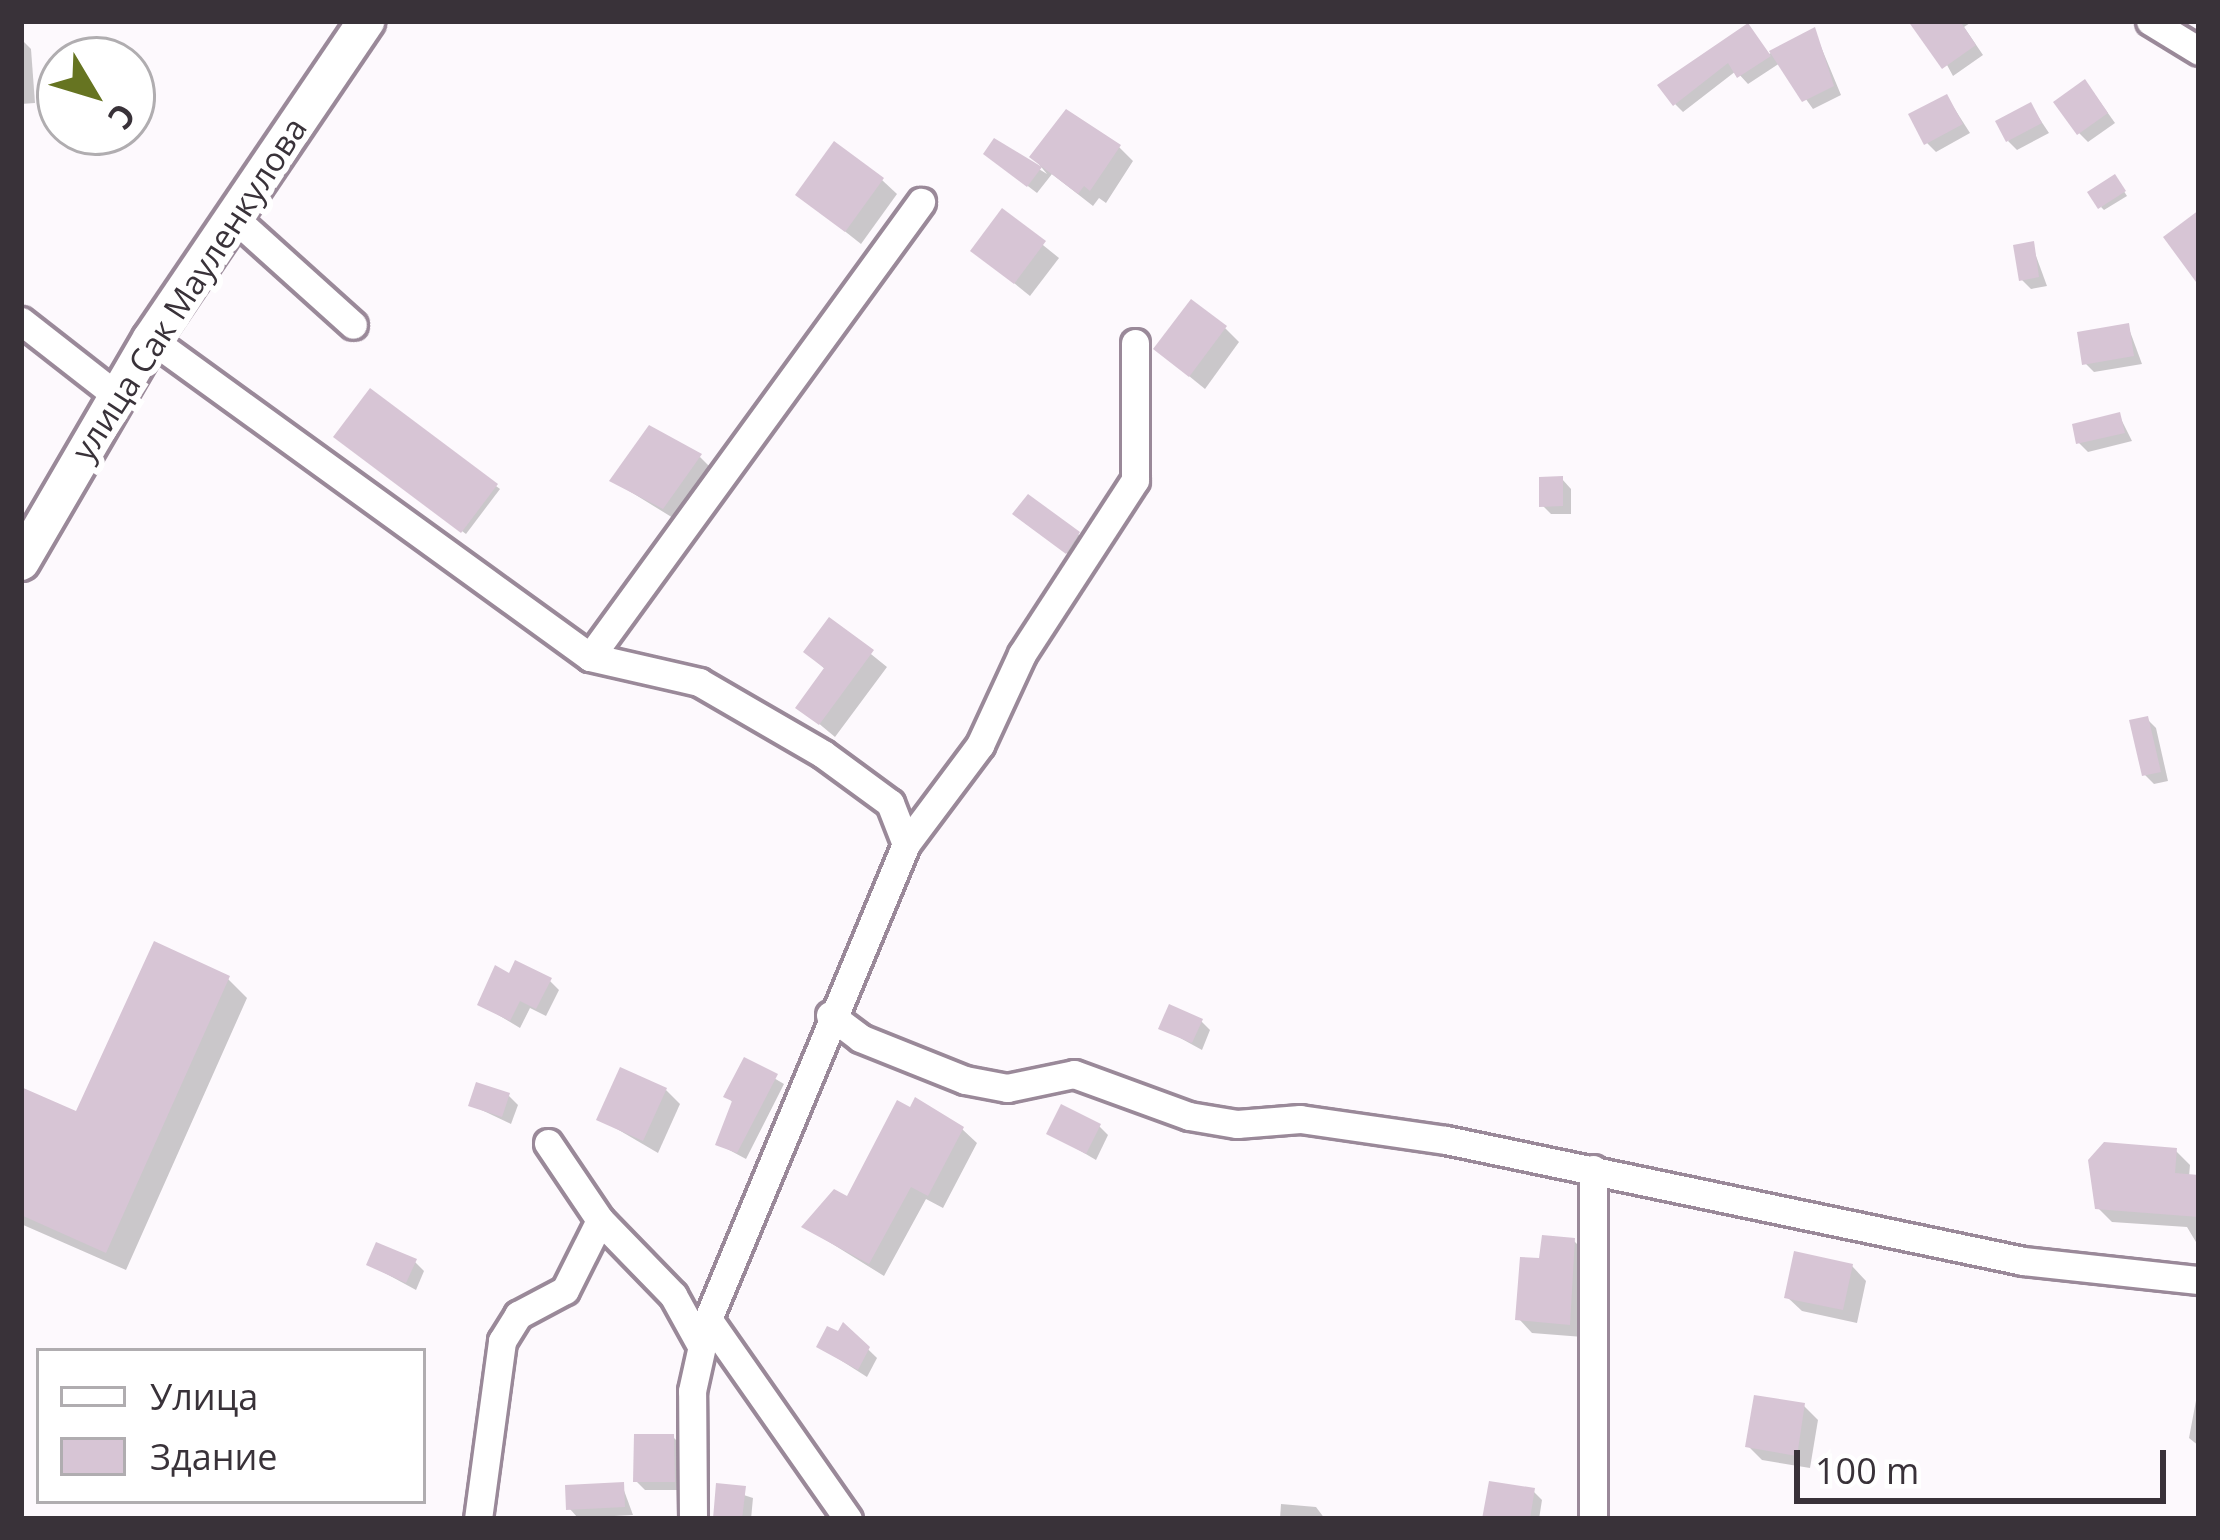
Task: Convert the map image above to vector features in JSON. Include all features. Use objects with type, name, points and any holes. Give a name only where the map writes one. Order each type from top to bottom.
[{"type":"main road","name":"улица Сак Мауленкулова","points":[[21,562],[117,396],[231,215],[366,21]]},
{"type":"street","points":[[2150,21],[2199,51]]},
{"type":"street","points":[[590,657],[921,202]]},
{"type":"street","points":[[231,215],[353,325]]},
{"type":"street","points":[[21,321],[117,396]]},
{"type":"street","points":[[152,339],[590,657],[699,682],[755,713],[890,803],[906,844]]},
{"type":"street","points":[[694,1519],[692,1391],[704,1331],[830,1015],[906,844],[980,746],[1022,654],[1136,480],[1135,343]]},
{"type":"street","points":[[830,1015],[860,1038],[965,1080],[1007,1088],[1074,1074],[1189,1116],[1237,1124],[1300,1118],[1593,1169],[2024,1261],[2199,1280]]},
{"type":"street","points":[[548,1143],[600,1220],[704,1331],[848,1519]]},
{"type":"street","points":[[1593,1169],[1593,1519]]},
{"type":"street","points":[[478,1519],[502,1341],[518,1315],[565,1289],[600,1220]]},
{"type":"building","points":[[1908,21],[1960,21],[1976,45],[1942,69]]},
{"type":"building","points":[[1748,23],[1771,56],[1737,78],[1728,63],[1673,106],[1657,85]]},
{"type":"building","points":[[1815,27],[1834,86],[1802,102],[1769,51]]},
{"type":"building","points":[[2085,79],[2108,113],[2077,135],[2053,102]]},
{"type":"building","points":[[1947,94],[1963,124],[1924,145],[1908,114]]},
{"type":"building","points":[[2031,102],[2042,123],[2006,142],[1995,121]]},
{"type":"building","points":[[1066,109],[1121,145],[1090,191],[1084,186],[1078,194],[1029,157]]},
{"type":"building","points":[[994,138],[1042,167],[1027,187],[983,154]]},
{"type":"building","points":[[834,141],[884,178],[845,232],[795,195]]},
{"type":"building","points":[[2115,174],[2126,191],[2098,209],[2087,192]]},
{"type":"building","points":[[1002,208],[1046,241],[1014,284],[970,251]]},
{"type":"building","points":[[2199,210],[2199,286],[2163,237]]},
{"type":"building","points":[[2034,241],[2039,277],[2019,281],[2013,245]]},
{"type":"building","points":[[1191,299],[1227,326],[1189,377],[1153,349]]},
{"type":"building","points":[[2129,323],[2134,356],[2082,365],[2077,332]]},
{"type":"building","points":[[370,388],[498,484],[461,533],[333,437]]},
{"type":"building","points":[[2120,412],[2125,433],[2076,444],[2072,424]]},
{"type":"building","points":[[649,425],[702,454],[663,509],[609,481]]},
{"type":"building","points":[[1563,476],[1563,506],[1539,507],[1539,477]]},
{"type":"building","points":[[1028,494],[1080,532],[1066,554],[1012,514]]},
{"type":"building","points":[[829,617],[874,650],[819,725],[795,708],[824,668],[803,652]]},
{"type":"building","points":[[2148,716],[2161,772],[2142,776],[2129,720]]},
{"type":"building","points":[[154,941],[230,976],[106,1253],[21,1215],[21,1087],[76,1111]]},
{"type":"building","points":[[515,960],[552,978],[536,1009],[520,1001],[510,1021],[477,1005],[495,965],[509,973]]},
{"type":"building","points":[[1169,1004],[1203,1019],[1192,1043],[1158,1029]]},
{"type":"building","points":[[744,1057],[778,1074],[737,1153],[715,1145],[732,1101],[723,1097]]},
{"type":"building","points":[[620,1067],[667,1088],[643,1141],[596,1120]]},
{"type":"building","points":[[476,1082],[510,1093],[502,1117],[468,1106]]},
{"type":"building","points":[[915,1097],[964,1127],[928,1196],[911,1187],[869,1264],[801,1227],[834,1189],[847,1196],[897,1100],[910,1107]]},
{"type":"building","points":[[1061,1104],[1101,1124],[1086,1154],[1046,1134]]},
{"type":"building","points":[[2104,1142],[2177,1148],[2175,1173],[2199,1175],[2199,1217],[2095,1209],[2088,1160]]},
{"type":"building","points":[[1542,1235],[1575,1238],[1570,1325],[1515,1320],[1520,1257],[1539,1258]]},
{"type":"building","points":[[376,1242],[417,1259],[406,1283],[366,1265]]},
{"type":"building","points":[[1794,1251],[1853,1264],[1843,1310],[1784,1298]]},
{"type":"building","points":[[843,1322],[870,1347],[858,1370],[816,1347],[827,1326],[838,1331]]},
{"type":"building","points":[[1754,1395],[1805,1403],[1797,1456],[1745,1447]]},
{"type":"building","points":[[634,1434],[674,1434],[675,1482],[633,1482]]},
{"type":"building","points":[[1489,1481],[1535,1488],[1530,1519],[1482,1519]]},
{"type":"building","points":[[624,1482],[625,1507],[566,1510],[565,1485]]},
{"type":"building","points":[[716,1483],[746,1486],[742,1519],[713,1519]]}]
